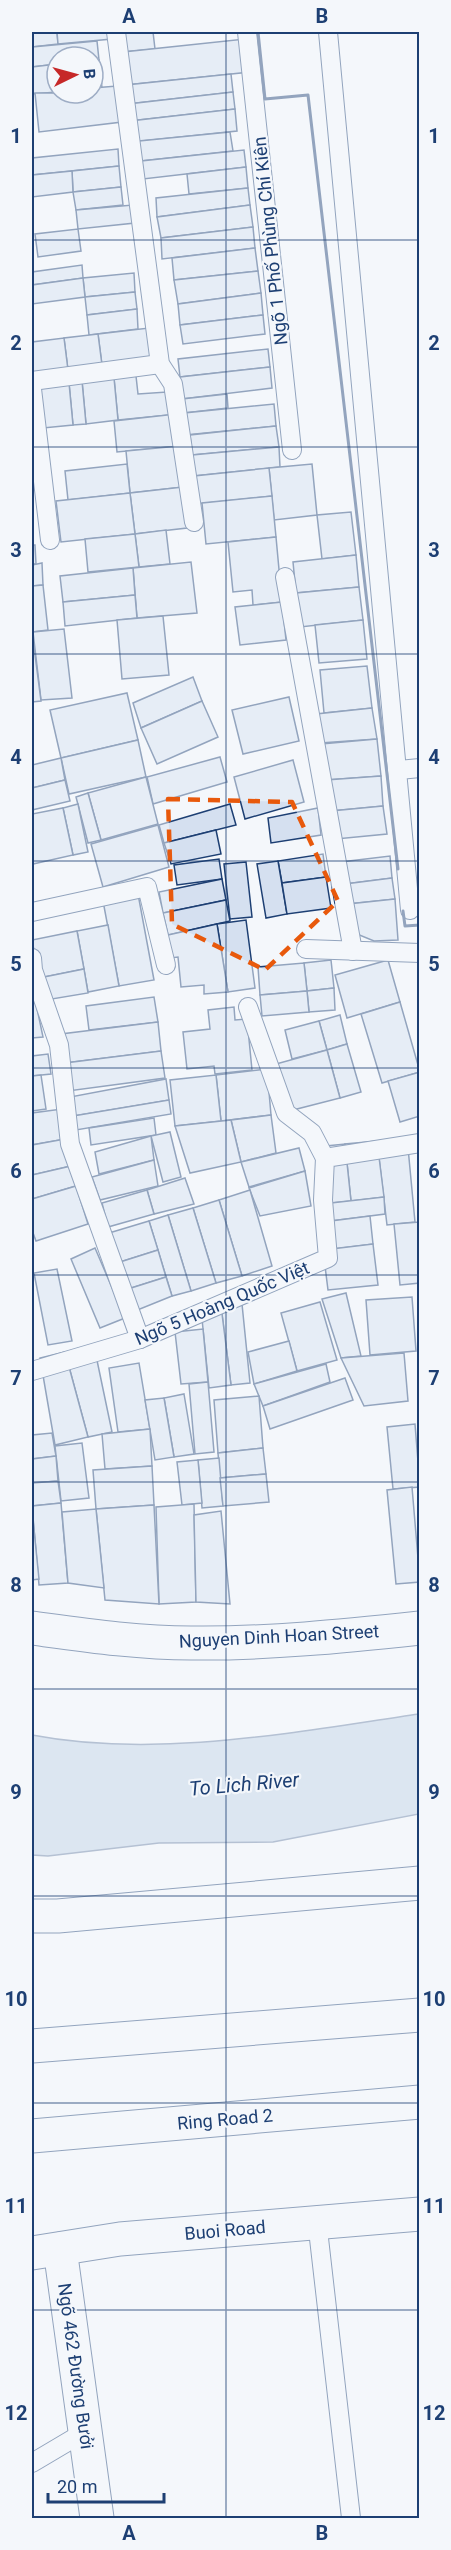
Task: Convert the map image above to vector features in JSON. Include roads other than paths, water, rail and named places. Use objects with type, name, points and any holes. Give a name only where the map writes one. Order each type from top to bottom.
[{"type":"main road","name":"Nguyen Dinh Hoan Street","points":[[32,1628],[85,1635],[190,1643],[285,1639],[420,1628]]},
{"type":"main road","points":[[32,1916],[58,1916],[420,1883]]},
{"type":"main road","points":[[32,2046],[420,2015]]},
{"type":"main road","name":"Ring Road 2","points":[[32,2136],[420,2102]]},
{"type":"main road","name":"Buoi Road","points":[[46,2251],[120,2239],[420,2214]]},
{"type":"main road","name":"Ngõ 462 Đường Bưởi","points":[[46,2251],[86,2431],[97,2518]]},
{"type":"lane","points":[[116,32],[160,364],[173,384],[194,522]]},
{"type":"lane","name":"Ngõ 1 Phố Phùng Chí Kiên","points":[[248,32],[292,450]]},
{"type":"lane","points":[[328,32],[399,770],[410,910]]},
{"type":"lane","points":[[32,381],[160,364]]},
{"type":"lane","points":[[32,389],[50,540]]},
{"type":"lane","points":[[285,578],[353,951]]},
{"type":"lane","points":[[399,770],[420,768]]},
{"type":"lane","points":[[32,912],[147,887],[166,965]]},
{"type":"lane","points":[[306,949],[420,953]]},
{"type":"lane","points":[[32,958],[33,970],[58,1045],[70,1144],[140,1339]]},
{"type":"lane","points":[[248,1007],[286,1113],[312,1133],[325,1158],[420,1143]]},
{"type":"lane","name":"Ngõ 5 Hoàng Quốc Việt","points":[[32,1371],[140,1339],[328,1258],[323,1200],[325,1158]]},
{"type":"lane","points":[[317,2221],[351,2518]]},
{"type":"lane","points":[[32,2463],[86,2431]]},
{"type":"water","name":"To Lich River","points":[[419,1714],[419,1814],[273,1842],[159,1843],[48,1856],[32,1855],[32,1735],[79,1742],[176,1744],[275,1735]]}]
